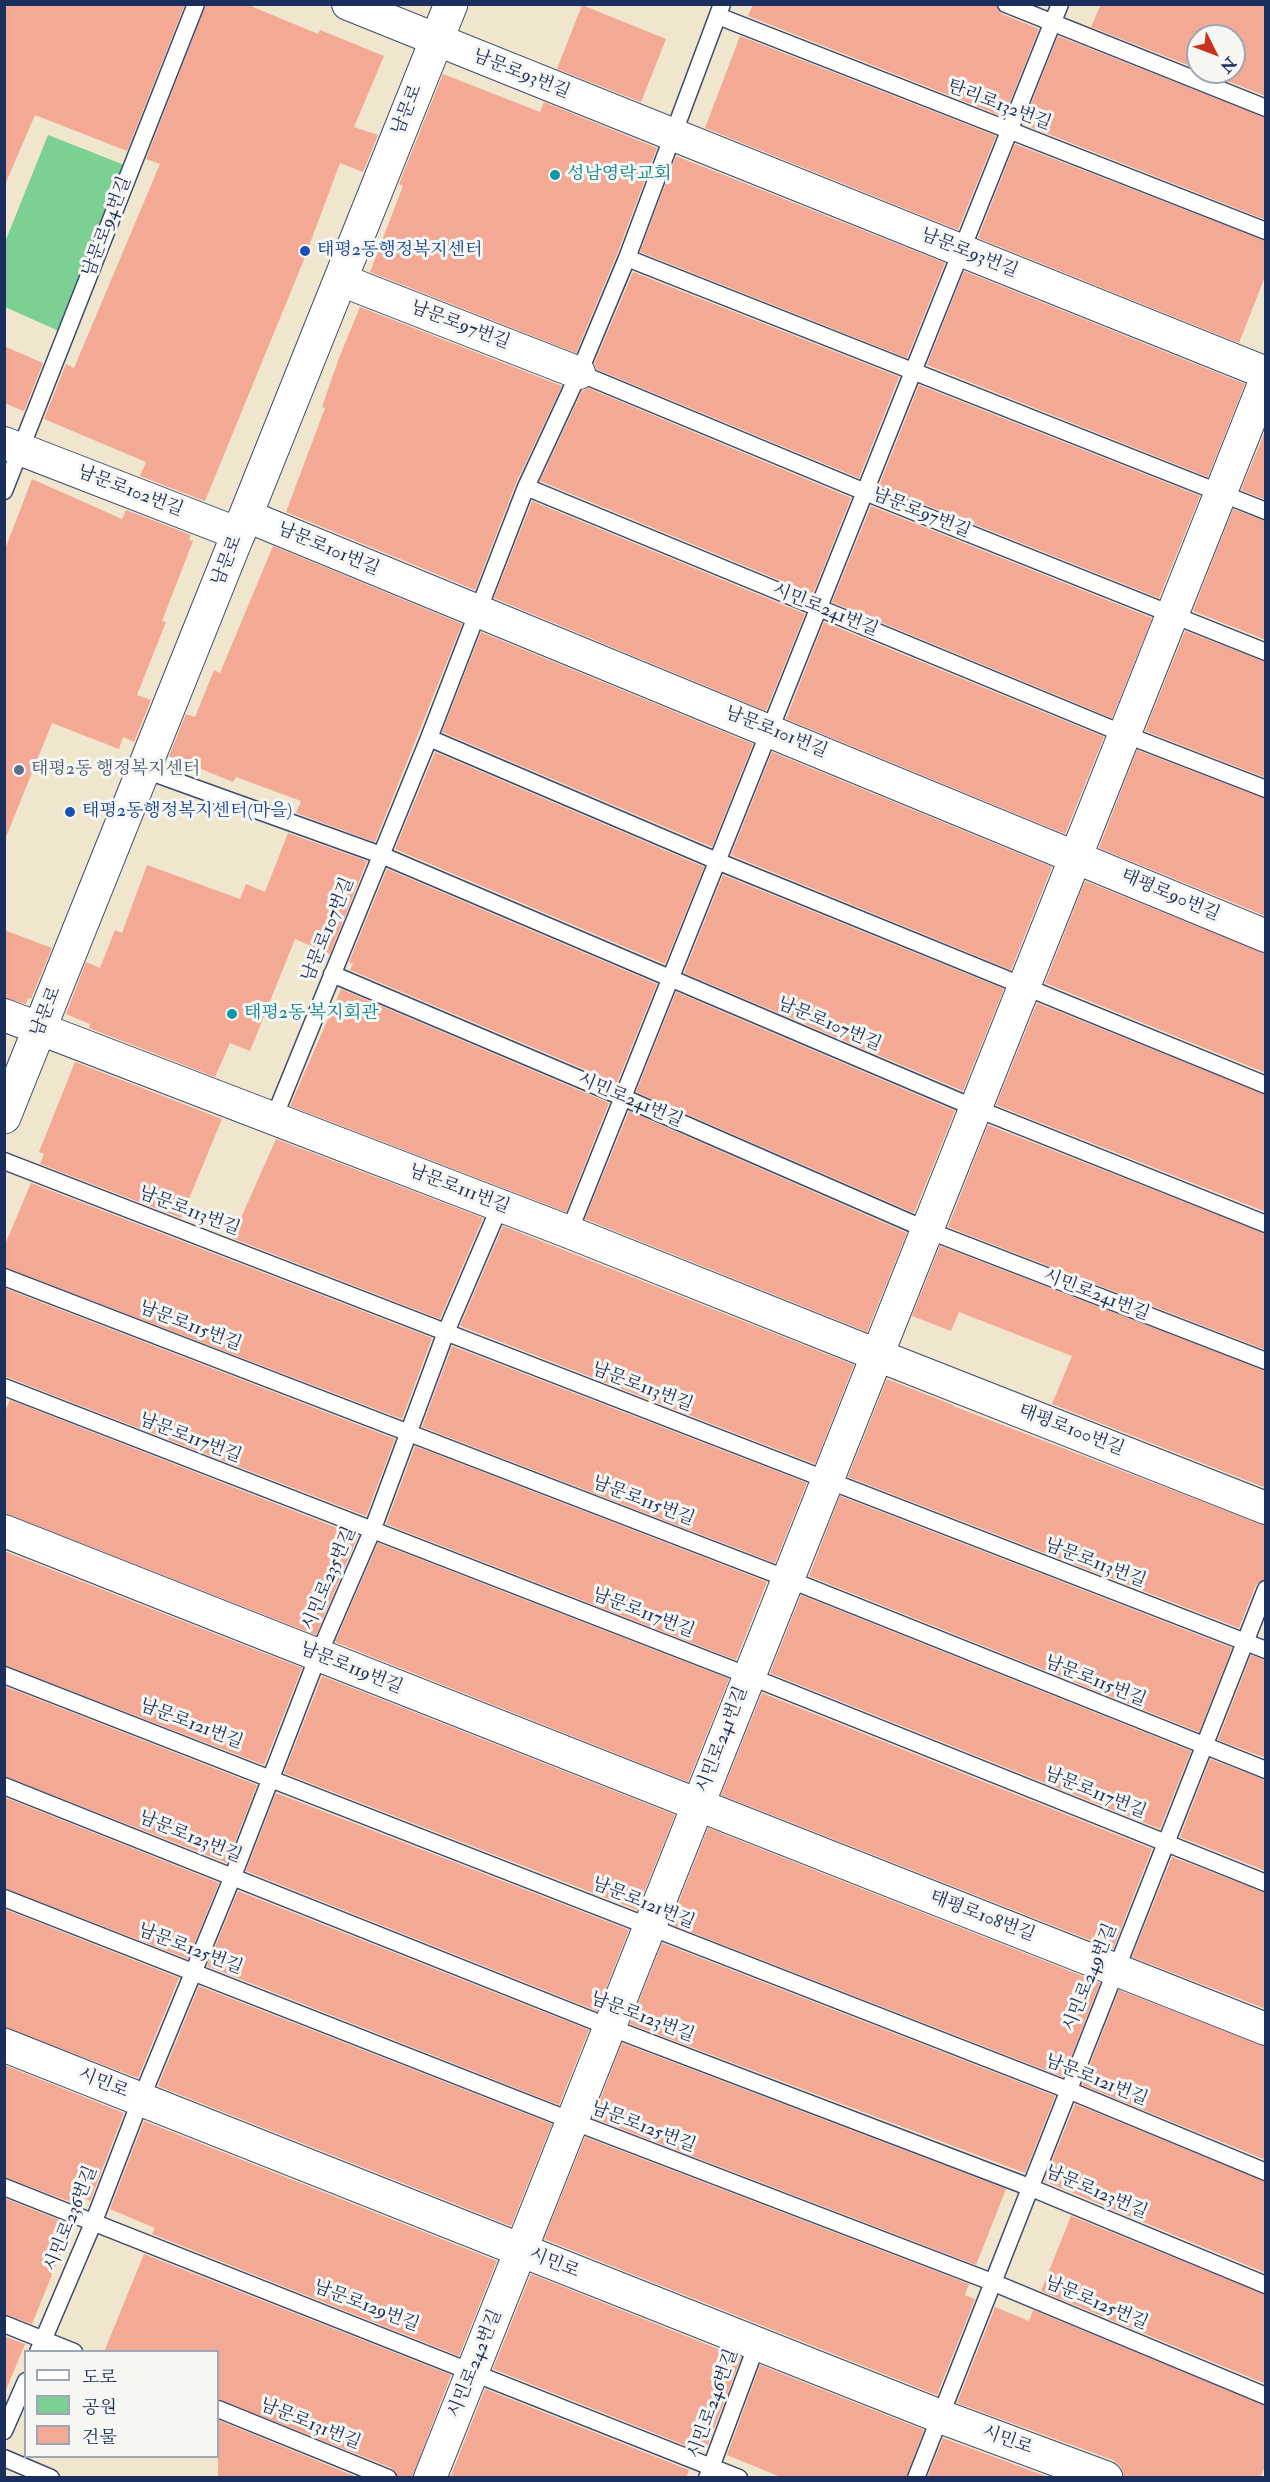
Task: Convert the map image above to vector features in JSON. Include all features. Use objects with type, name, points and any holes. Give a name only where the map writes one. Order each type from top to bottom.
[{"type":"main road","name":"남문로","points":[[4,1118],[451,4]]},
{"type":"main road","name":"시민로","points":[[4,2044],[939,2416],[1106,2478]]},
{"type":"street","points":[[348,4],[436,41]]},
{"type":"street","name":"남문로93번길","points":[[436,41],[1266,373]]},
{"type":"street","name":"남문로97번길","points":[[341,280],[579,373]]},
{"type":"street","name":"시민로241번길","points":[[521,2250],[1266,379]]},
{"type":"street","name":"남문로102번길","points":[[13,446],[243,525]]},
{"type":"street","name":"남문로101번길","points":[[243,525],[477,612],[770,730],[1075,857]]},
{"type":"street","name":"태평로90번길","points":[[1075,857],[1266,936]]},
{"type":"street","name":"남문로111번길","points":[[4,1015],[569,1232],[876,1355]]},
{"type":"street","name":"태평로100번길","points":[[876,1355],[1266,1508]]},
{"type":"street","name":"남문로119번길","points":[[4,1531],[697,1806]]},
{"type":"street","name":"태평로108번길","points":[[697,1806],[1266,2029]]},
{"type":"street","name":"시민로242번길","points":[[430,2478],[521,2250]]},
{"type":"lane","name":"남문로94번길","points":[[13,446],[196,4]]},
{"type":"lane","points":[[1005,4],[1266,108]]},
{"type":"lane","points":[[569,1232],[1060,4]]},
{"type":"lane","points":[[381,855],[526,487],[579,373],[627,258],[720,10]]},
{"type":"lane","name":"탄리로132번길","points":[[720,10],[1010,131],[1266,231]]},
{"type":"lane","points":[[627,258],[1266,511]]},
{"type":"lane","name":"남문로97번길","points":[[579,373],[865,492],[1266,652]]},
{"type":"lane","points":[[4,491],[13,446]]},
{"type":"lane","name":"시민로241번길","points":[[526,487],[1124,734],[1266,789]]},
{"type":"lane","points":[[429,738],[717,861],[1266,1084]]},
{"type":"lane","name":"남문로107번길","points":[[145,770],[381,855],[975,1108],[1266,1224]]},
{"type":"lane","name":"남문로107번길","points":[[273,1120],[381,855]]},
{"type":"lane","name":"시민로241번길","points":[[332,974],[927,1230],[1266,1361]]},
{"type":"lane","name":"남문로113번길","points":[[4,1161],[826,1482],[1266,1650]]},
{"type":"lane","name":"시민로235번길","points":[[141,2099],[273,1778],[318,1656],[372,1531],[446,1332],[500,1206]]},
{"type":"lane","name":"남문로115번길","points":[[4,1277],[788,1579],[1266,1770]]},
{"type":"lane","name":"남문로117번길","points":[[4,1387],[749,1676],[1266,1883]]},
{"type":"lane","name":"시민로249번길","points":[[916,2478],[1266,1589]]},
{"type":"lane","name":"남문로121번길","points":[[4,1675],[1068,2090],[1266,2172]]},
{"type":"lane","name":"남문로123번길","points":[[4,1786],[609,2027],[1029,2187],[1266,2285]]},
{"type":"lane","name":"남문로125번길","points":[[4,1898],[572,2121],[992,2282],[1266,2396]]},
{"type":"lane","name":"시민로236번길","points":[[40,2345],[94,2221],[141,2099]]},
{"type":"lane","name":"남문로129번길","points":[[4,2187],[474,2371],[709,2472],[739,2478]]},
{"type":"lane","points":[[4,2324],[40,2345],[64,2350]]},
{"type":"lane","name":"시민로246번길","points":[[709,2472],[757,2344]]},
{"type":"lane","points":[[4,2431],[24,2386]]},
{"type":"lane","name":"남문로131번길","points":[[219,2409],[388,2478]]},
{"type":"lane","points":[[4,2458],[51,2478]]},
{"type":"green space","points":[[48,135],[127,166],[61,332],[5,307],[5,242]]},
{"type":"building","points":[[4,4],[185,4],[127,151],[35,115],[4,187]]},
{"type":"building","points":[[206,4],[246,4],[318,34],[320,30],[384,56],[354,127],[378,135],[363,172],[340,163],[303,262],[205,501],[140,476],[146,462],[44,419],[66,364],[74,368],[160,164],[146,159]]},
{"type":"building","points":[[753,4],[996,4],[1002,14],[1039,29],[1004,117],[748,16]]},
{"type":"building","points":[[1101,4],[1266,4],[1266,96],[1235,84],[1246,84],[1246,24],[1186,24],[1186,64],[1091,27]]},
{"type":"building","points":[[582,5],[666,39],[641,102],[557,69]]},
{"type":"building","points":[[740,36],[996,136],[958,230],[705,128]]},
{"type":"building","points":[[1058,36],[1266,118],[1266,220],[1023,124]]},
{"type":"building","points":[[443,74],[540,112],[544,102],[657,148],[576,353],[370,272],[403,186],[399,184]]},
{"type":"building","points":[[1015,144],[1266,241],[1266,274],[1239,343],[978,238]]},
{"type":"building","points":[[676,156],[945,263],[907,358],[640,252]]},
{"type":"building","points":[[964,271],[1245,384],[1208,477],[927,365]]},
{"type":"building","points":[[633,272],[899,377],[859,478],[596,369],[594,364]]},
{"type":"building","points":[[360,307],[562,386],[516,483],[475,590],[286,512],[325,408],[322,407],[339,358]]},
{"type":"building","points":[[4,346],[43,363],[24,411],[4,403]]},
{"type":"building","points":[[919,385],[1200,496],[1159,598],[879,486]]},
{"type":"building","points":[[588,388],[851,498],[813,594],[540,481],[582,391]]},
{"type":"building","points":[[1266,429],[1266,500],[1241,490]]},
{"type":"building","points":[[32,479],[122,519],[126,510],[191,535],[189,540],[193,541],[162,621],[166,622],[137,695],[151,700],[134,742],[123,737],[119,749],[52,723],[6,837],[4,552]]},
{"type":"building","points":[[532,501],[805,614],[766,711],[494,598]]},
{"type":"building","points":[[871,506],[1152,618],[1112,718],[832,602]]},
{"type":"building","points":[[1233,509],[1266,521],[1266,640],[1193,611]]},
{"type":"building","points":[[273,546],[462,624],[375,842],[296,813],[301,801],[236,777],[233,782],[169,756],[186,714],[195,717],[214,670],[220,673]]},
{"type":"building","points":[[824,622],[1104,737],[1065,834],[786,719]]},
{"type":"building","points":[[1185,631],[1266,662],[1266,778],[1145,731]]},
{"type":"building","points":[[481,632],[753,744],[712,847],[442,732]]},
{"type":"building","points":[[1137,750],[1266,799],[1266,916],[1099,848]]},
{"type":"building","points":[[435,752],[704,867],[665,964],[395,849]]},
{"type":"building","points":[[772,752],[1052,867],[1011,970],[731,855]]},
{"type":"building","points":[[288,833],[367,861],[330,954],[295,939],[250,1051],[230,1043],[215,1077],[89,1028],[90,1024],[66,1014],[86,962],[100,968],[115,930],[122,933],[147,865],[240,899],[246,884],[265,892]]},
{"type":"building","points":[[387,869],[657,984],[617,1083],[350,970],[353,964],[349,962]]},
{"type":"building","points":[[723,875],[1004,989],[963,1091],[684,973]]},
{"type":"building","points":[[1085,881],[1266,954],[1266,1073],[1045,983]]},
{"type":"building","points":[[4,930],[52,948],[31,999],[28,998],[26,1004],[4,998]]},
{"type":"building","points":[[341,989],[609,1103],[566,1212],[290,1106]]},
{"type":"building","points":[[676,992],[955,1111],[914,1213],[636,1092]]},
{"type":"building","points":[[1037,1003],[1266,1095],[1266,1212],[996,1105]]},
{"type":"building","points":[[75,1062],[222,1119],[181,1218],[40,1164],[44,1154],[39,1152]]},
{"type":"building","points":[[629,1111],[907,1233],[867,1332],[585,1219]]},
{"type":"building","points":[[988,1125],[1266,1234],[1266,1350],[948,1227]]},
{"type":"building","points":[[276,1139],[483,1218],[440,1319],[232,1238]]},
{"type":"building","points":[[31,1183],[432,1338],[402,1419],[4,1267],[4,1247]]},
{"type":"building","points":[[503,1226],[854,1365],[815,1464],[460,1326]]},
{"type":"building","points":[[940,1246],[1266,1371],[1266,1488],[1052,1404],[1072,1356],[959,1312],[951,1331],[912,1316]]},
{"type":"building","points":[[4,1288],[395,1439],[366,1516],[4,1376]]},
{"type":"building","points":[[452,1346],[807,1483],[775,1563],[422,1427]]},
{"type":"building","points":[[887,1379],[1266,1526],[1266,1579],[1256,1585],[1239,1628],[848,1477]]},
{"type":"building","points":[[10,1400],[358,1536],[316,1635],[4,1513],[4,1414]]},
{"type":"building","points":[[415,1446],[767,1582],[736,1660],[386,1524]]},
{"type":"building","points":[[840,1496],[1232,1648],[1199,1732],[809,1576]]},
{"type":"building","points":[[378,1543],[729,1679],[688,1782],[335,1642]]},
{"type":"building","points":[[4,1551],[302,1668],[264,1765],[4,1665]]},
{"type":"building","points":[[801,1595],[1191,1751],[1160,1829],[770,1673]]},
{"type":"building","points":[[1251,1655],[1266,1660],[1266,1758],[1218,1740]]},
{"type":"building","points":[[322,1676],[675,1815],[637,1910],[284,1773]]},
{"type":"building","points":[[4,1686],[257,1785],[227,1863],[4,1776]]},
{"type":"building","points":[[762,1693],[1152,1849],[1113,1949],[721,1795]]},
{"type":"building","points":[[1210,1759],[1266,1780],[1266,1871],[1180,1837]]},
{"type":"building","points":[[276,1793],[629,1930],[597,2011],[246,1871]]},
{"type":"building","points":[[4,1797],[219,1883],[188,1959],[4,1888]]},
{"type":"building","points":[[708,1828],[1100,1983],[1063,2077],[670,1924]]},
{"type":"building","points":[[1172,1857],[1266,1893],[1266,2009],[1132,1957]]},
{"type":"building","points":[[238,1891],[589,2030],[559,2105],[207,1966]]},
{"type":"building","points":[[4,1909],[179,1978],[138,2078],[4,2027]]},
{"type":"building","points":[[662,1943],[1055,2096],[1025,2173],[630,2024]]},
{"type":"building","points":[[199,1986],[552,2124],[511,2226],[158,2086]]},
{"type":"building","points":[[1119,1990],[1266,2047],[1266,2160],[1082,2085]]},
{"type":"building","points":[[622,2043],[1006,2189],[976,2265],[593,2118]]},
{"type":"building","points":[[4,2065],[124,2113],[90,2201],[82,2197],[79,2205],[4,2177]]},
{"type":"building","points":[[1075,2104],[1266,2182],[1266,2273],[1044,2181]]},
{"type":"building","points":[[144,2121],[497,2261],[459,2356],[152,2234],[155,2228],[110,2209]]},
{"type":"building","points":[[585,2137],[969,2284],[965,2295],[975,2299],[937,2395],[544,2239]]},
{"type":"building","points":[[4,2198],[72,2225],[32,2324],[4,2314]]},
{"type":"building","points":[[1071,2216],[1266,2295],[1266,2384],[1041,2291]]},
{"type":"building","points":[[144,2254],[451,2375],[412,2478],[398,2478],[392,2468],[219,2399],[219,2350],[105,2350]]},
{"type":"building","points":[[531,2274],[741,2358],[707,2447],[700,2444],[697,2450],[493,2369]]},
{"type":"building","points":[[995,2307],[1029,2321],[1033,2310],[1266,2406],[1266,2464],[1260,2478],[1124,2478],[1121,2467],[1113,2460],[957,2403]]},
{"type":"building","points":[[4,2336],[25,2344],[6,2390],[4,2390]]},
{"type":"building","points":[[760,2365],[924,2430],[906,2478],[783,2478],[727,2455]]},
{"type":"building","points":[[485,2389],[689,2470],[686,2478],[450,2478]]},
{"type":"building","points":[[219,2420],[359,2478],[218,2478]]},
{"type":"building","points":[[943,2438],[1051,2478],[927,2478]]},
{"type":"place","name":"성남영락교회","points":[[555,175]]},
{"type":"place","name":"태평2동행정복지센터","points":[[305,251]]},
{"type":"place","name":"태평2동 행정복지센터","points":[[19,770]]},
{"type":"place","name":"태평2동행정복지센터(마을)","points":[[70,812]]},
{"type":"place","name":"태평2동 복지회관","points":[[232,1014]]}]
